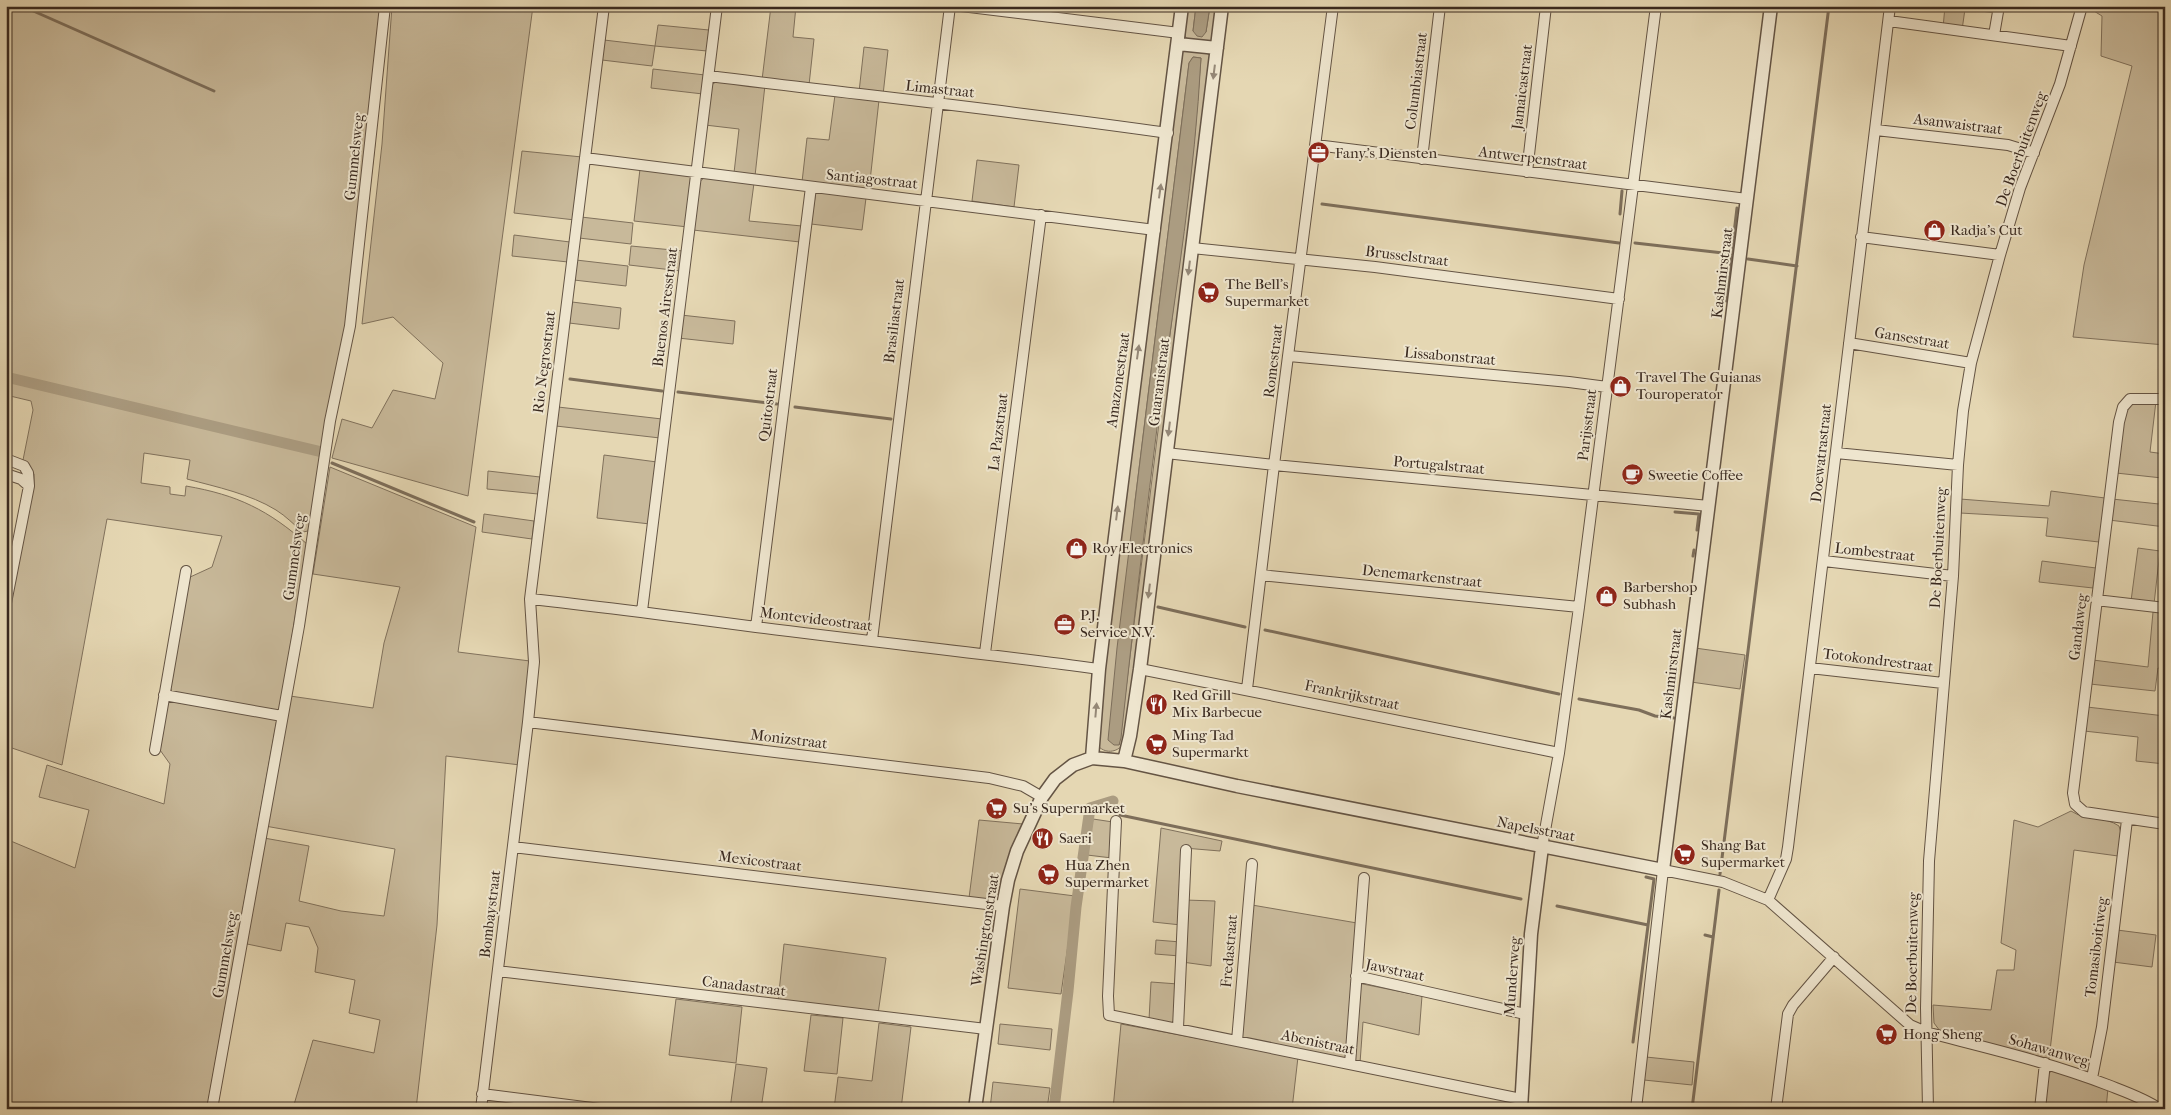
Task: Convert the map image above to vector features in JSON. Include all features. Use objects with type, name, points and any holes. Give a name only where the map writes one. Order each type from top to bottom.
[{"type":"street","name":"Gummelsweg","points":[[212,1109],[299,626],[327,438],[350,326],[385,6]]},
{"type":"street","name":"Rio Negrostraat","points":[[528,722],[534,662],[530,599],[604,6]]},
{"type":"street","name":"Buenos Airesstraat","points":[[642,611],[717,6]]},
{"type":"street","name":"Brasiliastraat","points":[[872,640],[924,199],[950,6]]},
{"type":"street","points":[[961,6],[1178,38],[1216,48]]},
{"type":"street","name":"Amazonestraat","points":[[1092,758],[1099,669],[1125,453],[1168,133],[1182,6]]},
{"type":"street","name":"Guaranistraat","points":[[1124,761],[1130,736],[1140,669],[1222,6]]},
{"type":"street","name":"Romestraat","points":[[1247,689],[1333,6]]},
{"type":"street","name":"Columbiastraat","points":[[1422,160],[1440,6]]},
{"type":"street","name":"Jamaicastraat","points":[[1527,172],[1546,6]]},
{"type":"street","name":"Parijsstraat","points":[[1542,847],[1559,753],[1579,607],[1656,6]]},
{"type":"street","name":"Kashmirstraat","points":[[1636,1109],[1663,870],[1771,6]]},
{"type":"street","name":"Doewatrastraat","points":[[1768,900],[1788,848],[1890,6]]},
{"type":"street","points":[[1994,35],[1999,6]]},
{"type":"street","name":"De Boerbuitenweg","points":[[1928,1109],[1926,1032],[1929,862],[1953,576],[1958,466],[1963,411],[1971,363],[2000,255],[2020,188],[2060,84],[2082,6]]},
{"type":"street","points":[[1889,21],[2071,46]]},
{"type":"street","name":"Limastraat","points":[[709,76],[1046,116],[1168,133]]},
{"type":"street","name":"Asanwaistraat","points":[[1876,130],[2008,145],[2034,153]]},
{"type":"street","name":"Antwerpenstraat","points":[[1316,145],[1422,160],[1747,199]]},
{"type":"street","name":"Santiagostraat","points":[[585,158],[811,187],[924,199],[1155,230]]},
{"type":"street","name":"Quitostraat","points":[[756,627],[811,187]]},
{"type":"street","name":"La Pazstraat","points":[[985,653],[1040,215]]},
{"type":"street","points":[[1861,237],[2000,255]]},
{"type":"street","name":"Brusselstraat","points":[[1192,248],[1515,284],[1619,299]]},
{"type":"street","name":"Gansestraat","points":[[1849,343],[1971,363]]},
{"type":"street","name":"Lissabonstraat","points":[[1289,356],[1607,387]]},
{"type":"street","name":"Gandaweg","points":[[2165,399],[2130,399],[2123,407],[2119,422],[2073,793],[2075,804],[2084,812],[2127,820],[2165,824]]},
{"type":"street","name":"Portugalstraat","points":[[1166,453],[1710,506]]},
{"type":"street","points":[[1836,453],[1958,466]]},
{"type":"street","points":[[6,460],[24,466],[28,473],[29,486],[6,603]]},
{"type":"street","points":[[6,474],[21,479],[29,486]]},
{"type":"street","name":"Lombestraat","points":[[1824,561],[1953,576]]},
{"type":"street","points":[[155,750],[186,571]]},
{"type":"street","name":"Denemarkenstraat","points":[[1261,575],[1579,607]]},
{"type":"street","name":"Montevideostraat","points":[[530,599],[985,653],[1099,669]]},
{"type":"street","points":[[2096,600],[2165,608]]},
{"type":"street","name":"Totokondrestraat","points":[[1810,668],[1943,683]]},
{"type":"street","name":"Frankrijkstraat","points":[[1140,669],[1559,753]]},
{"type":"street","points":[[164,696],[282,716]]},
{"type":"street","name":"Monizstraat","points":[[528,722],[989,778],[1023,786],[1042,797]]},
{"type":"street","name":"Bombaystraat","points":[[481,1109],[528,722]]},
{"type":"street","name":"Napelsstraat","points":[[1092,758],[1124,761],[1246,788],[1722,882],[1768,900],[1910,1025],[1926,1032]]},
{"type":"street","name":"Washingtonstraat","points":[[975,1109],[1003,906],[1008,880],[1017,851],[1042,797],[1055,779],[1073,765],[1092,758]]},
{"type":"street","name":"Tomasiboitiweg","points":[[2092,1078],[2102,1026],[2127,820]]},
{"type":"street","name":"Abenistraat","points":[[1116,821],[1108,996],[1109,1015],[1350,1064],[1521,1104]]},
{"type":"street","name":"Mexicostraat","points":[[513,847],[1003,906]]},
{"type":"street","name":"Munderweg","points":[[1521,1104],[1530,934],[1542,847]]},
{"type":"street","points":[[1178,1028],[1186,850]]},
{"type":"street","name":"Fredastraat","points":[[1237,1040],[1252,864]]},
{"type":"street","name":"Jawstraat","points":[[1364,878],[1356,976],[1525,1014]]},
{"type":"street","points":[[1776,1109],[1788,1014],[1834,957]]},
{"type":"street","name":"Canadastraat","points":[[498,971],[986,1029]]},
{"type":"street","points":[[1350,1064],[1356,976]]},
{"type":"street","name":"Sohawanweg","points":[[1926,1032],[2045,1063],[2092,1078],[2146,1100],[2160,1109]]},
{"type":"street","points":[[2040,1109],[2045,1063]]},
{"type":"street","points":[[482,1094],[600,1109]]},
{"type":"shaded area","points":[[6,6],[383,6],[375,144],[354,329],[322,460],[308,531],[303,532],[280,512],[266,504],[187,479],[190,460],[144,453],[141,483],[170,487],[170,494],[185,496],[186,486],[237,499],[279,522],[307,544],[280,710],[274,712],[174,696],[169,685],[188,578],[212,567],[222,536],[107,519],[62,765],[6,746],[6,626],[34,485],[34,474],[23,460],[33,410],[31,401],[6,395]]},
{"type":"shaded area","points":[[392,6],[533,6],[468,496],[332,458],[342,419],[372,428],[393,390],[435,399],[443,363],[393,317],[362,324],[382,144]]},
{"type":"shaded area","points":[[771,6],[796,6],[793,37],[814,39],[809,85],[762,80]]},
{"type":"shaded area","points":[[1187,6],[1196,6],[1193,31],[1206,32],[1210,6],[1217,6],[1212,42],[1187,39],[1185,36]]},
{"type":"shaded area","points":[[1196,6],[1210,6],[1206,32],[1202,37],[1197,36],[1193,31]]},
{"type":"shaded area","points":[[1945,6],[1997,6],[1996,13],[1965,9],[1962,30],[1943,28]]},
{"type":"shaded area","points":[[2089,6],[2165,6],[2165,345],[2073,337],[2084,265],[2132,66],[2101,56],[2102,16],[2089,8]]},
{"type":"shaded area","points":[[658,25],[709,30],[707,51],[655,46]]},
{"type":"shaded area","points":[[604,40],[655,46],[652,66],[602,60]]},
{"type":"shaded area","points":[[864,47],[888,50],[883,95],[859,92]]},
{"type":"shaded area","points":[[1185,50],[1202,51],[1210,55],[1124,744],[1114,751],[1107,751],[1097,745],[1097,720],[1182,52]],"holes":[[[1193,57],[1201,58],[1195,133],[1119,745],[1135,501],[1189,63]]]},
{"type":"shaded area","points":[[1193,57],[1201,58],[1190,188],[1160,404],[1121,738],[1119,745],[1114,745],[1108,740],[1117,648],[1189,63]]},
{"type":"shaded area","points":[[653,69],[705,75],[703,94],[651,88]]},
{"type":"shaded area","points":[[717,81],[765,85],[755,176],[734,173],[739,129],[705,125],[709,87]]},
{"type":"shaded area","points":[[835,95],[879,100],[869,190],[802,182],[807,138],[829,140]]},
{"type":"shaded area","points":[[522,151],[582,157],[575,220],[514,213]]},
{"type":"shaded area","points":[[977,160],[1019,165],[1014,207],[972,201]]},
{"type":"shaded area","points":[[640,169],[690,175],[693,180],[688,227],[634,221]]},
{"type":"shaded area","points":[[704,178],[754,183],[749,221],[802,226],[800,242],[693,230],[698,183]]},
{"type":"shaded area","points":[[816,191],[866,198],[862,230],[811,224]]},
{"type":"shaded area","points":[[581,217],[633,223],[631,244],[579,238]]},
{"type":"shaded area","points":[[514,235],[570,242],[568,262],[512,256]]},
{"type":"shaded area","points":[[631,246],[683,251],[681,271],[629,265]]},
{"type":"shaded area","points":[[576,260],[628,266],[626,286],[574,280]]},
{"type":"shaded area","points":[[572,302],[621,308],[619,329],[569,323]]},
{"type":"shaded area","points":[[681,315],[735,321],[733,344],[678,338]]},
{"type":"shaded area","points":[[2156,401],[2150,452],[2165,454],[2165,527],[2109,520],[2112,499],[2159,504],[2162,478],[2116,473],[2124,412],[2134,402]]},
{"type":"shaded area","points":[[558,407],[662,419],[660,438],[556,426]]},
{"type":"shaded area","points":[[604,455],[657,462],[650,524],[597,518]]},
{"type":"shaded area","points":[[330,467],[476,527],[458,652],[530,661],[520,765],[446,756],[437,925],[416,1109],[293,1108],[313,1040],[374,1053],[380,1020],[349,1013],[355,980],[315,972],[318,948],[309,927],[286,923],[281,951],[247,944],[264,838],[309,846],[299,901],[341,911],[384,916],[395,849],[265,826],[290,696],[373,708],[384,643],[400,587],[313,574]]},
{"type":"shaded area","points":[[488,471],[540,477],[538,494],[487,489]]},
{"type":"shaded area","points":[[2051,491],[2105,498],[2099,542],[2046,536],[2048,518],[1960,513],[1960,499],[2049,506]]},
{"type":"shaded area","points":[[484,514],[534,521],[532,539],[482,532]]},
{"type":"shaded area","points":[[2138,548],[2160,551],[2154,604],[2131,601]]},
{"type":"shaded area","points":[[2042,561],[2096,568],[2093,588],[2039,582]]},
{"type":"shaded area","points":[[2153,612],[2165,613],[2165,669],[2158,668],[2155,691],[2090,684],[2093,660],[2148,667]]},
{"type":"shaded area","points":[[1695,648],[1745,655],[1740,689],[1691,682]]},
{"type":"shaded area","points":[[168,701],[277,719],[207,1109],[6,1109],[6,839],[75,868],[89,810],[39,797],[47,765],[164,804],[170,764],[160,750]]},
{"type":"shaded area","points":[[2087,707],[2165,716],[2165,764],[2136,761],[2138,737],[2084,731]]},
{"type":"shaded area","points":[[2071,811],[2083,816],[2114,823],[2119,826],[2121,833],[2118,856],[2074,850],[2049,1059],[1940,1031],[1934,1023],[1933,1005],[1991,1010],[1997,970],[2014,970],[2016,950],[2001,943],[2014,820],[2038,827]]},
{"type":"shaded area","points":[[1093,819],[1113,822],[1112,858],[1087,855]]},
{"type":"shaded area","points":[[979,820],[1023,824],[1001,896],[993,899],[969,898]]},
{"type":"shaded area","points":[[1161,828],[1222,841],[1220,851],[1184,848],[1181,925],[1153,922]]},
{"type":"shaded area","points":[[1020,889],[1075,896],[1061,994],[1008,988]]},
{"type":"shaded area","points":[[1185,900],[1215,901],[1211,966],[1182,962]]},
{"type":"shaded area","points":[[1252,905],[1357,923],[1353,982],[1422,996],[1419,1035],[1363,1022],[1360,1063],[1245,1039],[1242,1036]]},
{"type":"shaded area","points":[[2117,930],[2156,935],[2152,967],[2113,962]]},
{"type":"shaded area","points":[[1156,940],[1181,942],[1180,956],[1155,954]]},
{"type":"shaded area","points":[[784,944],[886,958],[878,1014],[778,1002]]},
{"type":"shaded area","points":[[1151,982],[1178,984],[1177,1025],[1149,1020]]},
{"type":"shaded area","points":[[676,999],[742,1007],[736,1063],[669,1055]]},
{"type":"shaded area","points":[[811,1015],[843,1018],[837,1074],[804,1071]]},
{"type":"shaded area","points":[[879,1023],[911,1027],[901,1109],[834,1109],[838,1077],[872,1081]]},
{"type":"shaded area","points":[[1000,1024],[1052,1029],[1050,1050],[998,1044]]},
{"type":"shaded area","points":[[1121,1024],[1298,1057],[1292,1109],[1113,1109]]},
{"type":"shaded area","points":[[1646,1057],[1694,1062],[1692,1085],[1644,1080]]},
{"type":"shaded area","points":[[736,1064],[767,1068],[761,1109],[730,1109]]},
{"type":"shaded area","points":[[2053,1070],[2108,1088],[2106,1109],[2043,1109],[2048,1074]]},
{"type":"shaded area","points":[[993,1082],[1050,1088],[1047,1109],[990,1109]]},
{"type":"waterway","points":[[22,6],[214,91]]},
{"type":"waterway","points":[[1720,874],[1829,6]]},
{"type":"waterway","points":[[1620,214],[1622,191]]},
{"type":"waterway","points":[[1322,204],[1619,243]]},
{"type":"waterway","points":[[1726,301],[1737,208]]},
{"type":"waterway","points":[[1635,243],[1732,254]]},
{"type":"waterway","points":[[1748,259],[1797,266]]},
{"type":"waterway","points":[[6,377],[322,452]]},
{"type":"waterway","points":[[570,379],[662,391]]},
{"type":"waterway","points":[[678,392],[777,404]]},
{"type":"waterway","points":[[795,407],[891,419]]},
{"type":"waterway","points":[[332,463],[474,522]]},
{"type":"waterway","points":[[1675,512],[1699,514],[1697,530]]},
{"type":"waterway","points":[[1693,556],[1694,550]]},
{"type":"waterway","points":[[1158,607],[1245,627]]},
{"type":"waterway","points":[[1265,630],[1559,694]]},
{"type":"waterway","points":[[1579,699],[1639,710],[1655,716],[1674,718]]},
{"type":"waterway","points":[[1054,1109],[1076,907],[1090,808],[1113,801]]},
{"type":"waterway","points":[[1120,815],[1521,899]]},
{"type":"waterway","points":[[1633,1042],[1654,879],[1646,877]]},
{"type":"waterway","points":[[1692,1109],[1719,890]]},
{"type":"waterway","points":[[1557,906],[1648,925]]},
{"type":"waterway","points":[[1705,935],[1713,937]]},
{"type":"place","name":"Fany's Diensten","points":[[1319,153]]},
{"type":"place","name":"Radja's Cut","points":[[1934,230]]},
{"type":"place","name":"The Bell's Supermarket","points":[[1209,293]]},
{"type":"place","name":"Travel The Guianas Touroperator","points":[[1620,386]]},
{"type":"place","name":"Sweetie Coffee","points":[[1632,475]]},
{"type":"place","name":"Roy Electronics","points":[[1076,548]]},
{"type":"place","name":"Barbershop Subhash","points":[[1607,596]]},
{"type":"place","name":"P.J. Service N.V.","points":[[1064,624]]},
{"type":"place","name":"Red Grill Mix Barbecue","points":[[1156,704]]},
{"type":"place","name":"Ming Tad Supermarkt","points":[[1156,744]]},
{"type":"place","name":"Su's Supermarket","points":[[997,808]]},
{"type":"place","name":"Saeri","points":[[1043,838]]},
{"type":"place","name":"Shang Bat Supermarket","points":[[1685,854]]},
{"type":"place","name":"Hua Zhen Supermarket","points":[[1049,874]]},
{"type":"place","name":"Hong Sheng","points":[[1887,1034]]}]
